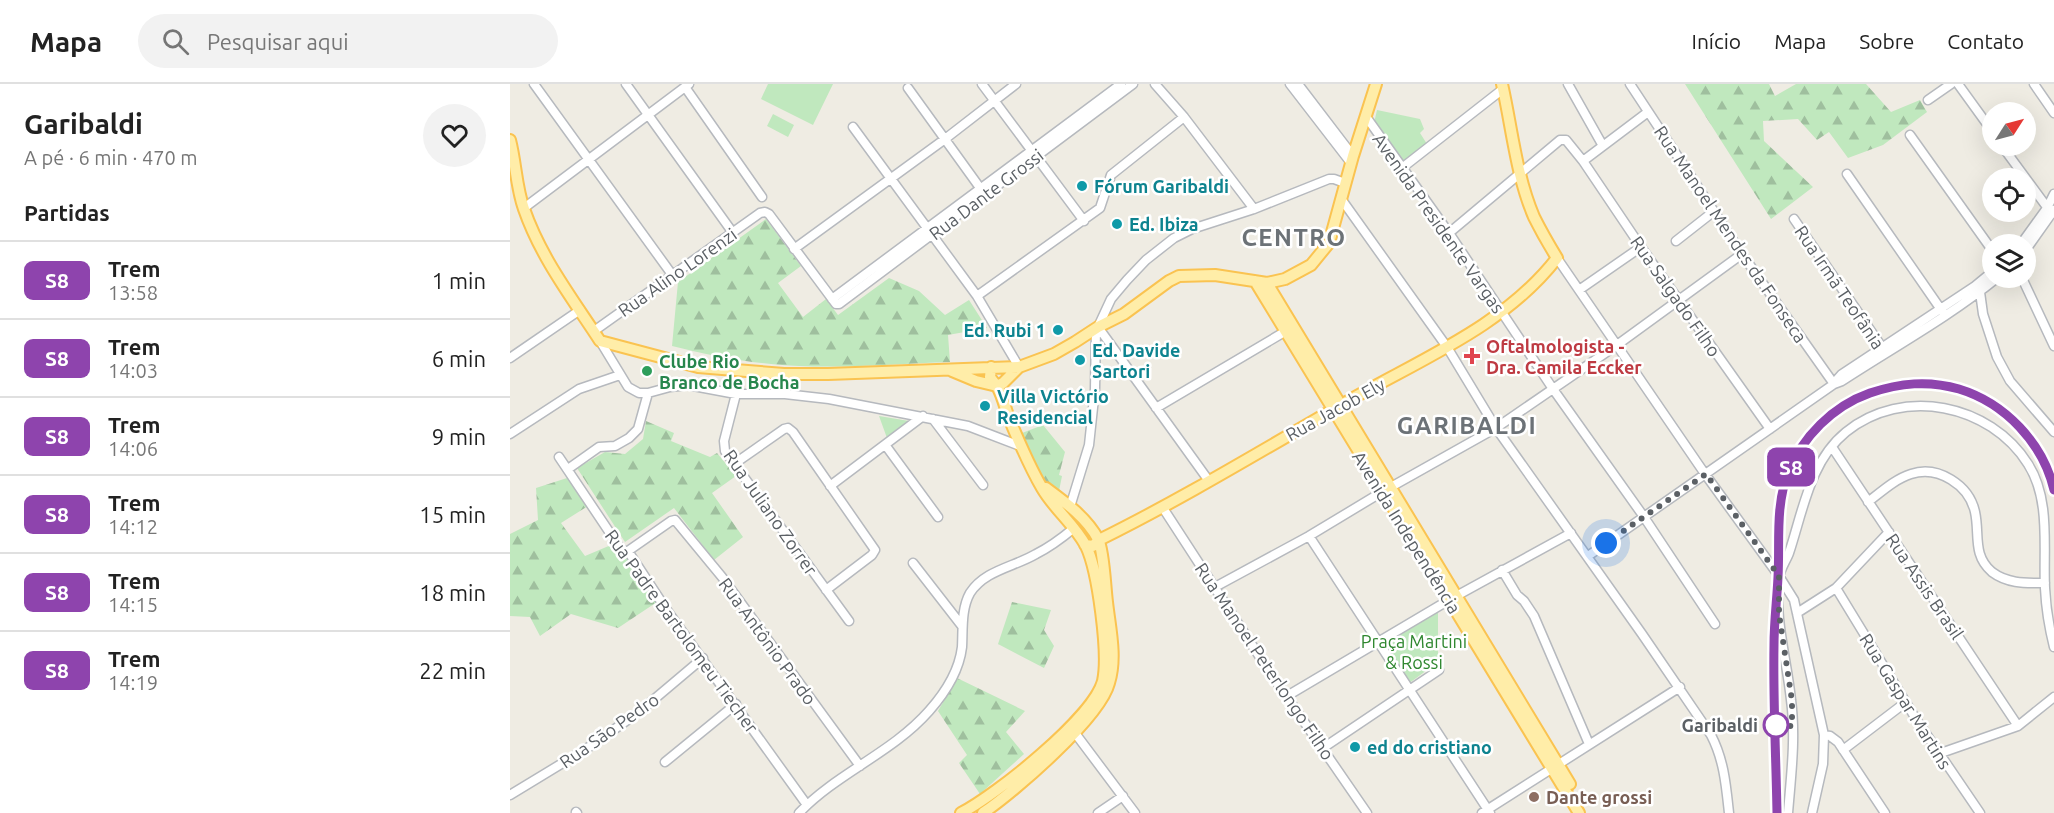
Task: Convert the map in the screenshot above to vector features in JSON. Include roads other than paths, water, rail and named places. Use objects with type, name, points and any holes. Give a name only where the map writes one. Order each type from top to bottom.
[{"type":"main road","points":[[510,140],[524,208],[534,234],[552,268],[597,336],[698,367],[748,372],[828,374],[1019,367],[1054,354],[1124,314],[1179,276],[1215,275],[1267,283],[1299,273],[1320,255],[1329,243],[1376,84]]},
{"type":"main road","points":[[1503,86],[1520,173],[1533,215],[1557,258]]},
{"type":"main road","name":"Rua Jacob Ely","points":[[1085,545],[1093,546],[1099,540],[1163,508],[1447,347],[1501,313],[1535,284],[1557,258]]},
{"type":"main road","name":"Avenida Independência","points":[[1255,281],[1336,408],[1555,766],[1587,813]]},
{"type":"main road","name":"Avenida Independência","points":[[1267,283],[1336,408]]},
{"type":"main road","points":[[994,367],[1002,379],[997,386]]},
{"type":"main road","points":[[947,370],[997,386],[1019,367]]},
{"type":"main road","points":[[983,813],[1002,800],[1072,729],[1102,682],[1104,656],[1093,567],[1085,545],[1038,482],[1020,446],[997,386]]},
{"type":"main road","points":[[961,813],[985,800],[1072,729],[1096,708],[1109,685],[1113,648],[1099,540],[1070,507],[1038,482]]},
{"type":"main road","points":[[1074,528],[1080,522],[1087,524]]},
{"type":"main road","name":"Avenida Independência","points":[[1555,766],[1579,813]]},
{"type":"street","points":[[534,84],[673,276]]},
{"type":"street","points":[[626,84],[733,232]]},
{"type":"street","points":[[982,84],[1084,221]]},
{"type":"street","points":[[794,249],[1016,84]]},
{"type":"street","name":"Rua Dante Grossi","points":[[1066,130],[1121,84]]},
{"type":"street","name":"Rua Dante Grossi","points":[[794,249],[836,301],[1066,130],[1133,84]]},
{"type":"street","points":[[1155,84],[1184,117],[1254,209]]},
{"type":"street","points":[[1290,84],[1352,160]]},
{"type":"street","points":[[1298,84],[1352,160]]},
{"type":"street","points":[[1569,84],[1603,146]]},
{"type":"street","name":"Rua Manoel Mendes da Fonseca","points":[[1630,84],[1742,254],[1838,381]]},
{"type":"street","points":[[1928,100],[1951,84]]},
{"type":"street","points":[[1959,84],[1982,117]]},
{"type":"street","points":[[2034,84],[2054,113]]},
{"type":"street","points":[[524,208],[687,86],[762,197]]},
{"type":"street","points":[[1402,168],[1503,86]]},
{"type":"street","points":[[908,88],[983,192]]},
{"type":"street","points":[[1584,161],[1648,112]]},
{"type":"street","points":[[977,296],[1100,208],[1108,180],[1118,168],[1184,117]]},
{"type":"street","name":"Avenida Presidente Vargas","points":[[1366,118],[1449,233],[1501,313],[1644,517],[1715,624]]},
{"type":"street","points":[[853,127],[977,296],[1019,367]]},
{"type":"street","points":[[1910,135],[1982,236]]},
{"type":"street","name":"Rua Salgado Filho","points":[[1520,173],[1560,141],[1566,140],[1584,161],[1641,247],[1770,429]]},
{"type":"street","points":[[2010,156],[2051,211]]},
{"type":"street","points":[[1449,233],[1520,173]]},
{"type":"street","points":[[1847,174],[1943,312]]},
{"type":"street","points":[[1070,507],[1089,445],[1095,389],[1097,328],[1111,299],[1127,280],[1146,260],[1174,238],[1329,179],[1334,178],[1346,183]]},
{"type":"street","points":[[2036,234],[2051,211],[2054,194]]},
{"type":"street","points":[[1342,200],[1447,347],[1496,428],[1680,687],[1718,748],[1724,766],[1729,813]]},
{"type":"street","points":[[2030,234],[2051,211]]},
{"type":"street","points":[[1676,241],[1713,212]]},
{"type":"street","name":"Rua Alino Lorenzi","points":[[597,336],[673,276],[760,213],[769,214],[794,249]]},
{"type":"street","name":"Rua Irmã Teofânia","points":[[1794,219],[1884,351]]},
{"type":"street","points":[[1579,290],[1641,247]]},
{"type":"street","points":[[1215,587],[1309,536],[1386,489],[1496,428],[1617,345],[1742,254]]},
{"type":"street","points":[[1557,258],[1790,592],[1797,613],[1824,735],[1823,764],[1812,813]]},
{"type":"street","points":[[1977,289],[1982,283]]},
{"type":"street","points":[[1588,556],[1838,381],[1982,286]]},
{"type":"street","points":[[2027,288],[2054,346]]},
{"type":"street","points":[[1977,289],[1997,357],[2010,381],[2054,432]]},
{"type":"street","points":[[510,358],[580,310]]},
{"type":"street","points":[[1097,328],[1209,481]]},
{"type":"street","points":[[1156,408],[1286,331]]},
{"type":"street","points":[[597,336],[628,387],[639,393],[688,385],[736,394],[785,394],[829,399],[968,426],[1020,446]]},
{"type":"street","points":[[510,434],[579,389],[620,375]]},
{"type":"street","points":[[568,469],[598,447],[615,446],[634,434],[638,429],[648,393]]},
{"type":"street","name":"Rua Juliano Zorrer","points":[[736,394],[724,444],[725,451],[849,621]]},
{"type":"street","points":[[1788,813],[1792,761],[1792,701],[1779,614],[1779,576],[1789,554],[1809,486],[1832,447],[1845,432],[1867,418],[1898,407],[1930,405],[1951,408],[1988,424],[2018,450],[2038,485],[2044,518],[2047,618],[2054,646]]},
{"type":"street","points":[[830,486],[928,418]]},
{"type":"street","points":[[928,418],[982,484]]},
{"type":"street","points":[[734,464],[784,429],[788,428],[793,432],[875,550],[872,555],[826,590]]},
{"type":"street","points":[[886,446],[938,517]]},
{"type":"street","name":"Rua Assis Brasil","points":[[1832,447],[2018,726]]},
{"type":"street","name":"Rua Padre Bartolomeu Tiecher","points":[[559,456],[620,548],[628,551],[666,609],[807,805]]},
{"type":"street","points":[[1868,502],[1898,480],[1911,474],[1926,472],[1940,474],[1951,479],[1959,485],[1972,503],[1977,519],[1976,543],[1979,554],[1992,572],[2010,581],[2045,583]]},
{"type":"street","name":"Rua Manoel Peterlongo Filho","points":[[1163,508],[1367,813]]},
{"type":"street","name":"Rua Antônio Prado","points":[[628,551],[673,520],[722,577],[860,766]]},
{"type":"street","points":[[799,813],[919,722],[946,689],[959,661],[962,626],[969,595],[978,584],[993,572],[1034,556],[1074,528]]},
{"type":"street","points":[[1287,696],[1453,598],[1571,532]]},
{"type":"street","points":[[1797,613],[1836,588],[1889,532]]},
{"type":"street","points":[[1309,536],[1487,812],[1680,687]]},
{"type":"street","points":[[913,563],[962,626]]},
{"type":"street","points":[[1502,570],[1517,595],[1534,616],[1589,744]]},
{"type":"street","name":"Rua Gaspar Martins","points":[[1836,588],[1938,754],[1980,813]]},
{"type":"street","name":"Rua São Pedro","points":[[510,795],[588,747],[639,712],[703,658]]},
{"type":"street","points":[[1323,748],[1439,670]]},
{"type":"street","points":[[1938,754],[2018,726],[2054,697]]},
{"type":"street","points":[[1843,750],[1906,702]]},
{"type":"street","points":[[665,762],[735,704]]},
{"type":"street","points":[[1072,729],[1135,813]]},
{"type":"street","points":[[1824,735],[1833,737],[1885,813]]},
{"type":"street","points":[[1098,813],[1123,796]]},
{"type":"railway","points":[[1777,813],[1774,628],[1778,577],[1779,512],[1788,473],[1810,435],[1831,415],[1870,393],[1914,384],[1948,386],[1976,395],[1992,404],[2020,427],[2041,456],[2054,490]]},
{"type":"train","name":"S8","points":[[1777,813],[1774,645],[1778,575],[1777,527],[1780,501],[1787,474],[1799,449],[1815,430],[1834,412],[1860,397],[1911,383],[1942,384],[1970,393],[1994,406],[2018,425],[2036,447],[2051,476],[2054,490]]},
{"type":"place","name":"Fórum Garibaldi","points":[[1082,186]]},
{"type":"place","name":"Ed. Ibiza","points":[[1117,224]]},
{"type":"place","name":"Ed. Rubi 1","points":[[1058,330]]},
{"type":"place","name":"Oftalmologista - Dra. Camila Eccker","points":[[1472,356]]},
{"type":"place","name":"Ed. Davide Sartori","points":[[1080,360]]},
{"type":"place","name":"Clube Rio Branco de Bocha","points":[[647,371]]},
{"type":"place","name":"Villa Victório Residencial","points":[[985,406]]},
{"type":"place","name":"Garibaldi","points":[[1776,725]]},
{"type":"place","name":"ed do cristiano","points":[[1355,747]]},
{"type":"place","name":"Dante grossi","points":[[1534,797]]},
{"type":"district","name":"CENTRO","points":[[1294,237]]},
{"type":"district","name":"GARIBALDI","points":[[1467,425]]},
{"type":"park label","name":"Praça Martini & Rossi","points":[[1414,651]]}]
